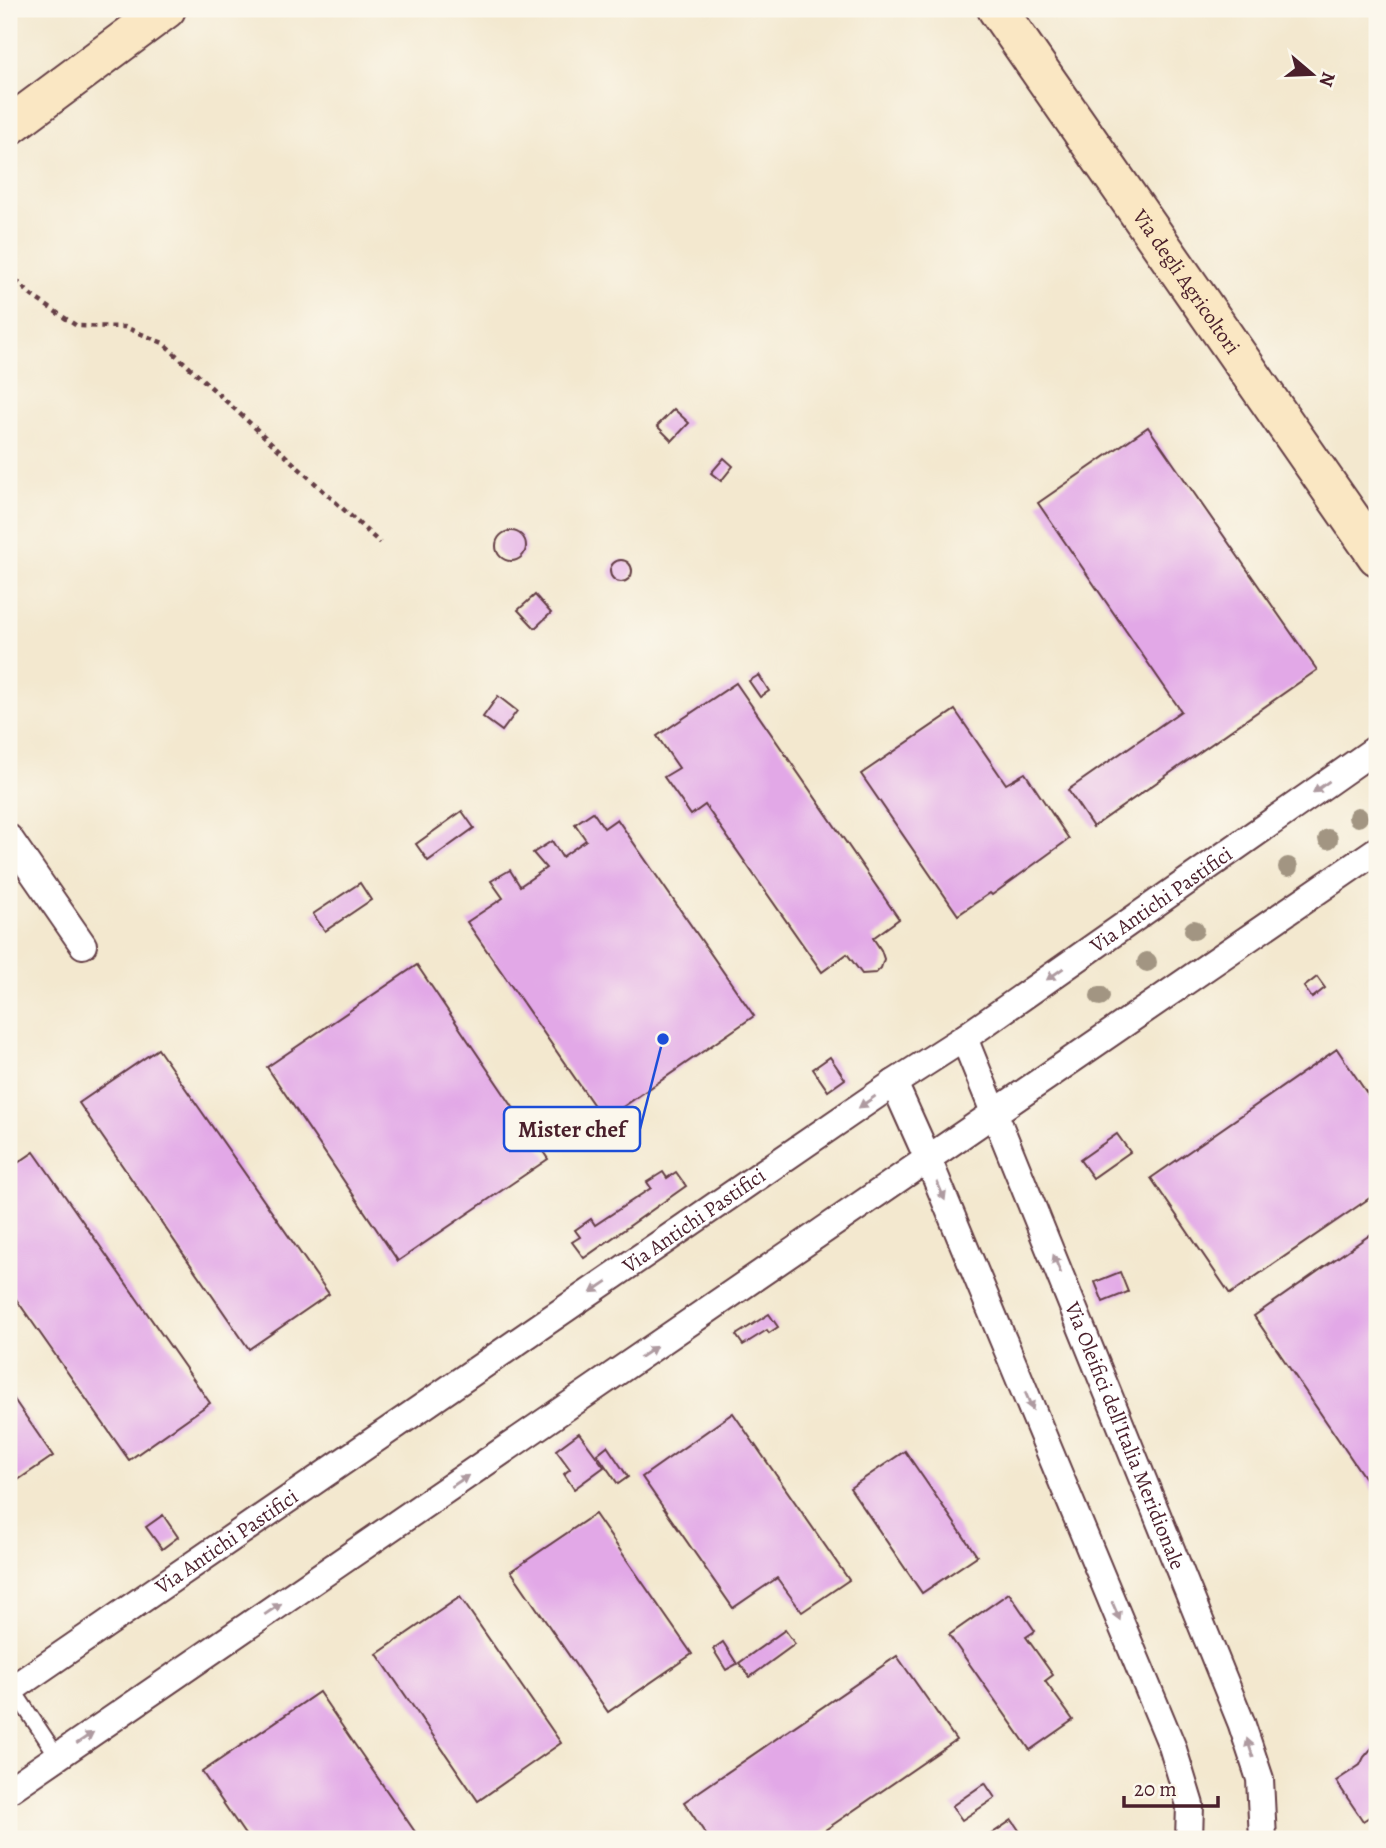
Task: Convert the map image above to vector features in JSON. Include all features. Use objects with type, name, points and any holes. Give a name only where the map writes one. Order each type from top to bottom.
[{"type":"street","points":[[9,125],[166,9]]},
{"type":"street","name":"Via degli Agricoltori","points":[[997,9],[1377,556]]},
{"type":"street","name":"Via Antichi Pastifici","points":[[11,1689],[894,1083],[964,1038],[1377,748]]},
{"type":"street","points":[[9,838],[83,945]]},
{"type":"street","points":[[9,1790],[1377,850]]},
{"type":"street","name":"Via Oleifici dell'Italia Meridionale","points":[[964,1038],[1241,1722],[1260,1779],[1263,1839]]},
{"type":"street","points":[[894,1083],[1172,1746],[1190,1805],[1189,1839]]},
{"type":"lane","points":[[11,1689],[58,1757]]},
{"type":"path","points":[[9,273],[32,296],[77,326],[125,327],[163,344],[380,543]]},
{"type":"building","points":[[674,409],[689,423],[672,441],[657,426]]},
{"type":"building","points":[[1148,427],[1317,670],[1093,827],[1068,790],[1181,711],[1038,503]]},
{"type":"building","points":[[724,458],[733,466],[721,481],[711,473]]},
{"type":"building","points":[[511,531],[521,536],[526,546],[521,556],[511,561],[501,556],[496,546],[501,536]]},
{"type":"building","points":[[621,560],[629,563],[632,571],[629,579],[621,582],[613,579],[610,571],[613,563]]},
{"type":"building","points":[[535,595],[551,613],[535,628],[518,610]]},
{"type":"building","points":[[759,675],[769,691],[760,697],[749,681]]},
{"type":"building","points":[[736,683],[899,919],[873,938],[884,959],[876,973],[862,974],[847,954],[822,972],[705,805],[691,815],[664,777],[679,768],[657,736]]},
{"type":"building","points":[[498,696],[517,711],[502,731],[483,717]]},
{"type":"building","points":[[955,710],[1006,784],[1025,773],[1069,839],[992,895],[990,893],[958,915],[861,774]]},
{"type":"building","points":[[462,811],[474,828],[428,861],[416,844]]},
{"type":"building","points":[[593,812],[604,828],[617,819],[754,1016],[604,1120],[467,922],[503,898],[491,881],[510,870],[520,886],[546,868],[533,853],[552,841],[562,857],[586,840],[575,824]]},
{"type":"building","points":[[360,883],[371,900],[325,931],[313,914]]},
{"type":"building","points":[[417,965],[548,1159],[398,1261],[267,1067]]},
{"type":"building","points":[[1317,977],[1325,988],[1312,998],[1304,987]]},
{"type":"building","points":[[158,1049],[329,1294],[249,1349],[79,1103]]},
{"type":"building","points":[[1337,1049],[1377,1108],[1377,1193],[1230,1294],[1151,1178]]},
{"type":"building","points":[[830,1057],[845,1079],[828,1091],[813,1069]]},
{"type":"building","points":[[1117,1134],[1130,1152],[1093,1178],[1080,1160]]},
{"type":"building","points":[[34,1152],[210,1403],[129,1460],[9,1289],[9,1169]]},
{"type":"building","points":[[663,1172],[667,1178],[676,1172],[686,1186],[584,1258],[572,1242],[580,1237],[575,1230],[591,1219],[595,1225],[651,1188],[647,1182]]},
{"type":"building","points":[[1377,1230],[1377,1496],[1254,1316]]},
{"type":"building","points":[[1120,1272],[1128,1292],[1103,1302],[1095,1282]]},
{"type":"building","points":[[769,1314],[778,1327],[769,1333],[767,1330],[743,1345],[736,1335]]},
{"type":"building","points":[[9,1392],[53,1456],[9,1486]]},
{"type":"building","points":[[733,1413],[849,1580],[802,1612],[777,1578],[733,1608],[642,1477]]},
{"type":"building","points":[[579,1433],[604,1467],[574,1489],[564,1474],[570,1469],[556,1450]]},
{"type":"building","points":[[607,1446],[628,1477],[618,1484],[597,1454]]},
{"type":"building","points":[[905,1451],[977,1556],[922,1593],[850,1488]]},
{"type":"building","points":[[595,1514],[692,1654],[608,1712],[511,1571]]},
{"type":"building","points":[[163,1515],[178,1537],[162,1549],[146,1527]]},
{"type":"building","points":[[1009,1593],[1035,1631],[1026,1637],[1053,1675],[1045,1681],[1073,1720],[1030,1750],[949,1635]]},
{"type":"building","points":[[460,1597],[561,1743],[478,1801],[377,1654]]},
{"type":"building","points":[[785,1630],[795,1644],[750,1677],[739,1663]]},
{"type":"building","points":[[723,1642],[737,1664],[726,1670],[713,1649]]},
{"type":"building","points":[[897,1656],[956,1740],[812,1839],[709,1839],[684,1802]]},
{"type":"building","points":[[319,1692],[420,1839],[248,1839],[202,1772]]},
{"type":"building","points":[[1377,1742],[1377,1812],[1363,1821],[1336,1781],[1360,1765]]},
{"type":"building","points":[[985,1783],[995,1798],[962,1820],[952,1806]]},
{"type":"building","points":[[1012,1820],[1025,1839],[984,1839]]},
{"type":"place","name":"Mister chef","points":[[663,1039]]}]
